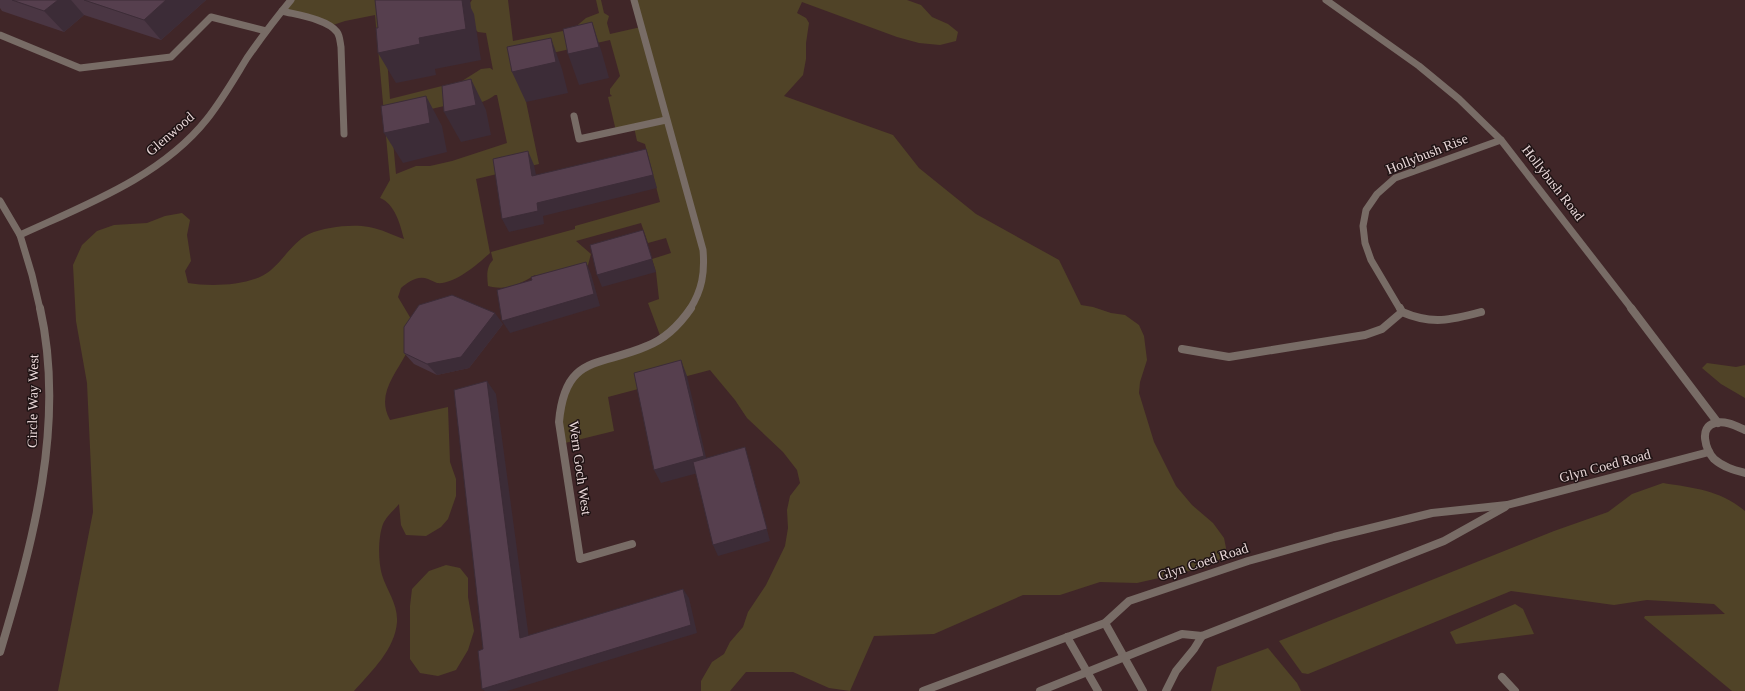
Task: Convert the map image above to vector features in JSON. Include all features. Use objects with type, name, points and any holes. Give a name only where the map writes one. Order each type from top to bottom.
[{"type":"street","name":"Glenwood","points":[[20,235],[119,188],[168,156],[192,136],[206,120],[266,31],[291,0]]},
{"type":"street","name":"Wern Goch West","points":[[632,544],[580,559],[561,444],[559,422],[560,407],[566,390],[574,376],[589,365],[654,343],[672,330],[684,318],[696,300],[702,284],[705,267],[704,250],[666,120],[634,0]]},
{"type":"street","name":"Hollybush Road","points":[[1326,0],[1419,66],[1459,99],[1501,140],[1718,423]]},
{"type":"street","points":[[282,11],[330,26],[336,31],[340,39],[344,134]]},
{"type":"street","points":[[0,35],[80,68],[171,57],[210,17],[266,31]]},
{"type":"street","points":[[574,116],[579,139],[666,120]]},
{"type":"street","name":"Hollybush Rise","points":[[1402,312],[1368,253],[1363,224],[1364,213],[1372,199],[1380,188],[1395,178],[1501,140]]},
{"type":"street","name":"Circle Way West","points":[[0,201],[20,235],[32,275],[43,323],[48,370],[48,431],[45,463],[24,571],[0,652]]},
{"type":"street","points":[[1182,349],[1229,357],[1365,335],[1382,329],[1402,312],[1420,320],[1439,321],[1455,319],[1481,312]]},
{"type":"street","points":[[1745,430],[1735,425],[1718,423],[1710,425],[1705,430],[1703,436],[1709,452],[1725,467],[1736,472],[1745,473]]},
{"type":"street","name":"Glyn Coed Road","points":[[923,691],[1105,623],[1129,601],[1248,561],[1334,537],[1432,513],[1507,505],[1709,452]]},
{"type":"street","name":"Glyn Coed Road","points":[[1040,691],[1182,634],[1202,636],[1444,541],[1507,505]]},
{"type":"street","points":[[1105,623],[1143,691]]},
{"type":"street","points":[[1166,691],[1176,671],[1194,649],[1202,636]]},
{"type":"street","points":[[1067,637],[1098,691]]},
{"type":"street","points":[[1502,677],[1515,691]]},
{"type":"shaded area","points":[[291,0],[381,0],[467,7],[472,0],[508,0],[513,41],[573,29],[586,18],[599,13],[596,0],[601,0],[604,13],[609,16],[607,23],[610,34],[641,27],[634,0],[907,0],[921,5],[932,17],[948,24],[958,32],[956,41],[940,45],[919,43],[897,37],[802,2],[797,13],[806,18],[809,23],[803,75],[784,96],[893,135],[919,168],[976,214],[1059,260],[1081,305],[1125,315],[1139,325],[1144,336],[1147,360],[1140,382],[1139,393],[1154,442],[1176,486],[1192,505],[1213,523],[1224,538],[1226,548],[1223,557],[1207,567],[1137,583],[1100,582],[1060,595],[1023,595],[934,634],[874,636],[850,691],[829,688],[793,672],[746,672],[730,691],[701,691],[701,681],[712,662],[724,654],[730,642],[743,627],[748,612],[766,585],[785,546],[788,528],[787,510],[790,496],[800,483],[797,470],[783,452],[747,418],[735,400],[710,370],[608,397],[614,431],[561,444],[559,422],[574,376],[661,338],[648,303],[659,299],[656,272],[652,259],[671,253],[666,238],[648,243],[641,223],[576,241],[591,254],[588,265],[579,274],[547,279],[535,275],[513,286],[501,288],[488,286],[488,269],[493,260],[491,252],[575,229],[575,226],[660,202],[645,144],[637,141],[634,127],[616,131],[608,97],[612,96],[610,94],[610,89],[620,76],[610,40],[539,56],[519,68],[539,164],[476,179],[490,253],[485,258],[465,273],[451,281],[437,283],[428,279],[420,278],[413,280],[401,288],[398,297],[414,324],[408,351],[392,378],[386,394],[386,411],[390,420],[448,407],[450,462],[456,479],[456,496],[448,519],[441,527],[426,536],[406,535],[401,525],[399,504],[383,524],[379,542],[380,563],[384,581],[396,609],[397,622],[392,641],[382,659],[354,691],[58,691],[93,512],[87,383],[76,321],[73,265],[82,245],[97,231],[114,225],[147,223],[165,216],[182,213],[190,220],[187,235],[191,261],[185,271],[188,283],[220,285],[243,282],[263,275],[276,266],[303,237],[331,228],[347,226],[369,227],[404,239],[396,215],[390,205],[380,198],[390,180],[375,15],[345,21],[330,26],[282,11]],"holes":[[[471,26],[478,32],[486,33],[493,70],[490,68],[481,69],[462,81],[390,99],[386,44]],[[497,95],[507,143],[452,161],[430,166],[416,166],[396,174],[391,119],[453,104],[482,102]]]},
{"type":"shaded area","points":[[1707,363],[1736,367],[1745,365],[1745,398],[1721,384],[1702,368]]},
{"type":"shaded area","points":[[1663,483],[1716,494],[1726,498],[1745,511],[1745,691],[1732,691],[1644,618],[1645,616],[1725,614],[1714,604],[1647,600],[1614,605],[1511,591],[1308,674],[1302,673],[1279,641],[1554,531],[1608,512],[1632,494]]},
{"type":"shaded area","points":[[446,565],[460,568],[468,578],[468,597],[474,631],[468,650],[456,670],[438,676],[420,673],[410,659],[410,606],[412,589],[429,571]]},
{"type":"shaded area","points":[[1515,604],[1523,609],[1534,634],[1456,644],[1450,632]]},
{"type":"shaded area","points":[[1268,648],[1297,683],[1301,691],[1211,691],[1217,667]]},
{"type":"building","points":[[12,0],[58,0],[44,11]]},
{"type":"building","points":[[84,0],[166,0],[144,20]]},
{"type":"building","points":[[375,0],[462,0],[466,29],[419,38],[420,44],[378,53],[376,28],[378,28]]},
{"type":"building","points":[[592,22],[599,47],[568,54],[563,29]]},
{"type":"building","points":[[551,38],[556,62],[512,72],[507,47]]},
{"type":"building","points":[[471,79],[476,105],[444,112],[442,86]]},
{"type":"building","points":[[426,96],[430,123],[384,133],[381,106]]},
{"type":"building","points":[[646,149],[653,175],[537,203],[538,211],[502,219],[493,159],[528,151],[532,176]]},
{"type":"building","points":[[643,230],[652,259],[597,275],[590,245]]},
{"type":"building","points":[[586,262],[594,294],[502,321],[497,290],[532,280],[531,277]]},
{"type":"building","points":[[452,295],[495,313],[461,357],[427,364],[404,353],[404,327],[419,305]]},
{"type":"building","points":[[681,360],[704,456],[654,470],[634,373]]},
{"type":"building","points":[[487,381],[520,638],[683,589],[691,625],[482,689],[478,651],[483,649],[454,390]]},
{"type":"building","points":[[745,447],[767,529],[713,545],[693,462]]}]
